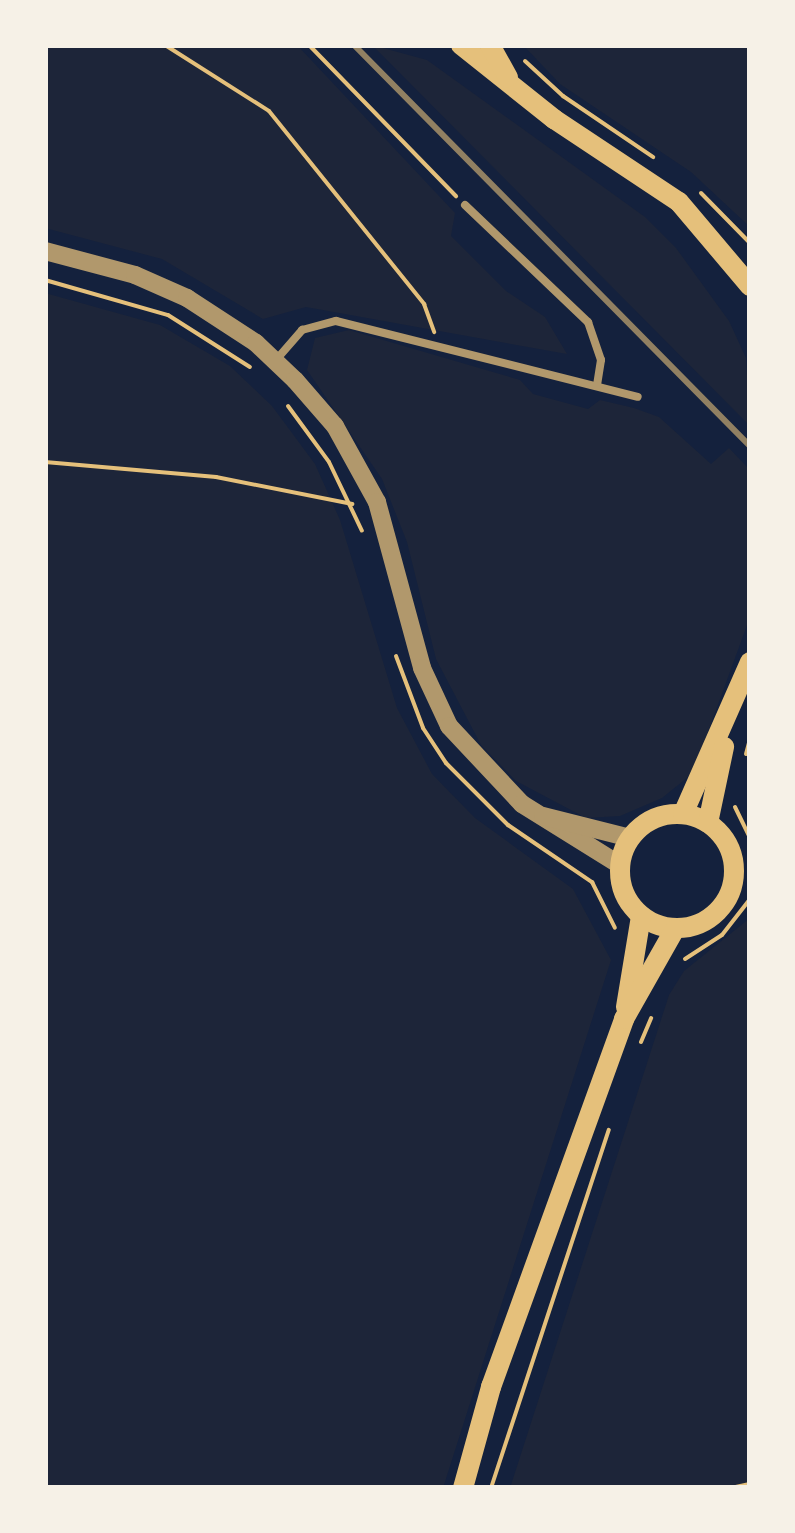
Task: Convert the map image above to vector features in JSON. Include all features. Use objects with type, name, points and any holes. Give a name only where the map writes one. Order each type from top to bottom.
[{"type":"main road","points":[[460,45],[679,202],[750,286]]},
{"type":"main road","points":[[490,45],[511,83]]},
{"type":"main road","points":[[683,814],[728,723],[750,662]]},
{"type":"main road","points":[[708,823],[728,723]]},
{"type":"main road","points":[[683,814],[708,823],[731,852],[732,888],[710,918],[675,929],[641,916],[624,893],[620,865],[630,838],[659,817],[683,814]]},
{"type":"main road","points":[[464,1488],[491,1387],[624,1019],[641,916]]},
{"type":"main road","points":[[624,1019],[675,929]]},
{"type":"street","points":[[45,251],[135,275],[187,298],[276,360],[335,426],[376,502],[439,709],[473,759],[539,815],[620,865]]},
{"type":"street","points":[[539,815],[630,838]]},
{"type":"lane","points":[[465,205],[588,322],[601,360],[597,386]]},
{"type":"lane","points":[[276,360],[302,330],[320,321],[440,346],[638,397]]},
{"type":"path","points":[[166,45],[269,111],[424,304],[440,346]]},
{"type":"path","points":[[309,45],[465,205]]},
{"type":"path","points":[[45,280],[168,315],[253,370]]},
{"type":"path","points":[[280,396],[352,504],[366,541]]},
{"type":"path","points":[[45,462],[216,477],[352,504],[376,502]]},
{"type":"path","points":[[391,639],[410,699],[446,763],[508,824],[592,882],[621,940],[636,946]]},
{"type":"path","points":[[745,757],[750,740]]},
{"type":"path","points":[[736,793],[736,815],[750,838]]},
{"type":"path","points":[[662,955],[678,963],[691,955],[722,935],[750,899]]},
{"type":"path","points":[[638,1048],[656,1006]]},
{"type":"path","points":[[491,1488],[614,1116]]},
{"type":"path","points":[[732,1488],[750,1484]]},
{"type":"shaded area","points":[[45,45],[297,45],[455,213],[451,236],[506,291],[545,317],[567,354],[306,307],[263,319],[162,259],[45,228]]},
{"type":"shaded area","points":[[372,45],[427,60],[645,217],[676,248],[729,321],[746,358],[750,426]]},
{"type":"shaded area","points":[[523,45],[750,45],[750,227],[691,172],[560,84]]},
{"type":"shaded area","points":[[45,293],[160,325],[230,366],[272,406],[315,464],[340,520],[397,708],[432,774],[475,818],[573,889],[611,960],[443,1488],[45,1488]]},
{"type":"shaded area","points":[[349,330],[520,380],[533,394],[588,409],[600,400],[634,408],[659,417],[711,464],[729,448],[750,470],[750,617],[693,773],[662,798],[620,816],[586,818],[516,781],[481,745],[436,659],[407,542],[382,479],[307,370],[315,338]]},
{"type":"shaded area","points":[[750,918],[750,1488],[510,1488],[669,995],[684,971]]},
{"type":"railway","points":[[354,45],[750,446]]}]
